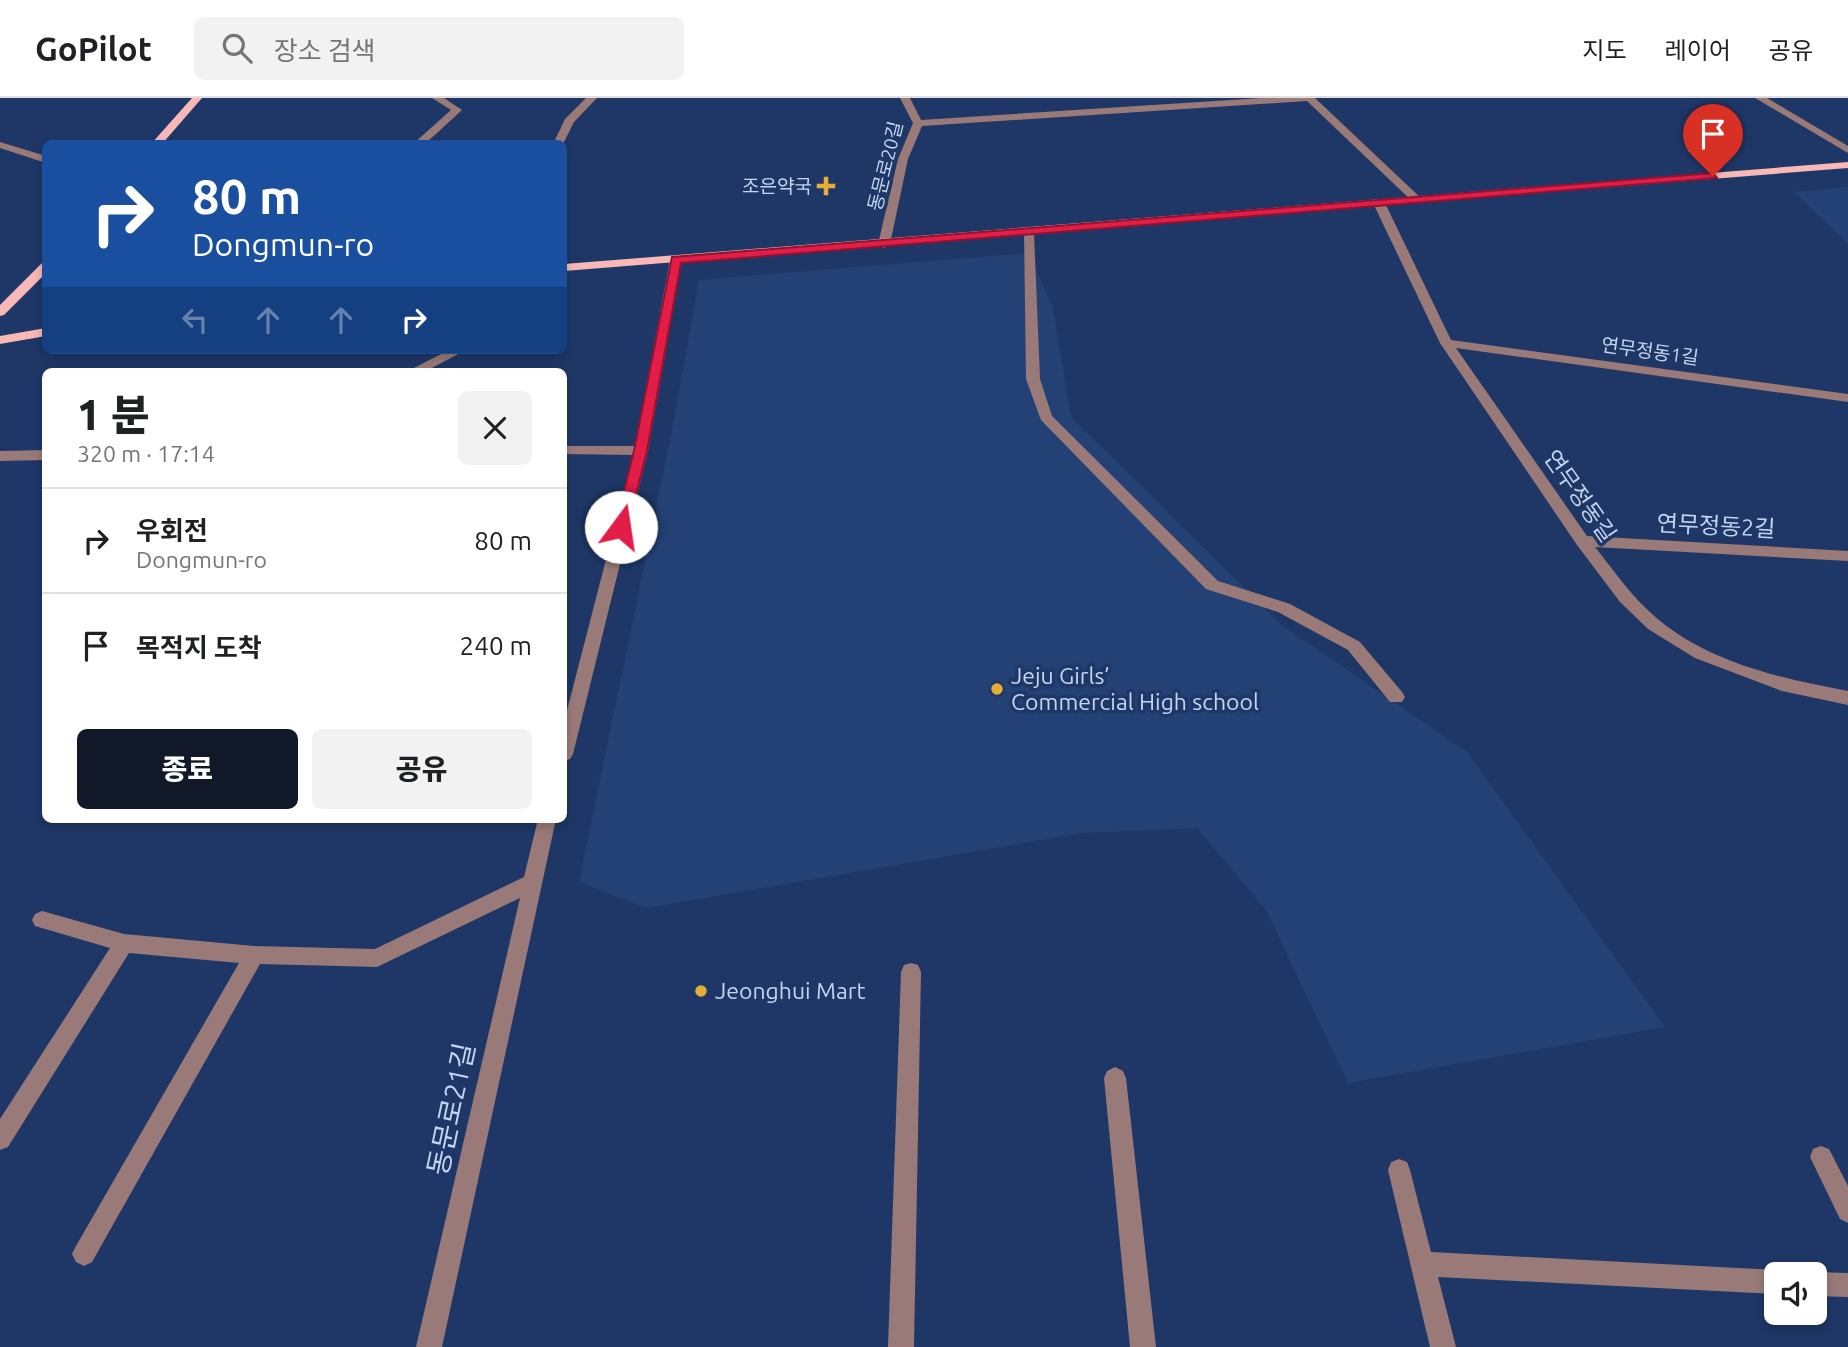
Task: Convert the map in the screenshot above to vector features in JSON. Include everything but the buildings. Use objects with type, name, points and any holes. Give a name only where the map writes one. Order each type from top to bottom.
[{"type":"main road","points":[[160,140],[197,98]]},
{"type":"main road","points":[[567,268],[1028,233],[1848,164]]},
{"type":"main road","points":[[0,312],[42,270]]},
{"type":"main road","points":[[0,340],[42,333]]},
{"type":"street","points":[[423,140],[457,110],[437,98]]},
{"type":"street","points":[[560,140],[569,121],[592,98]]},
{"type":"street","name":"동문로20길","points":[[884,244],[903,159],[918,123],[905,98]]},
{"type":"street","points":[[918,123],[1309,98],[1417,200]]},
{"type":"street","points":[[1760,98],[1848,150]]},
{"type":"street","points":[[0,145],[42,159]]},
{"type":"street","name":"연무정동길","points":[[1379,203],[1446,343],[1582,541],[1626,598],[1654,625],[1701,654],[1782,685],[1848,698]]},
{"type":"street","points":[[1028,233],[1032,379],[1046,417],[1212,585],[1284,608],[1354,646],[1396,697]]},
{"type":"street","points":[[567,742],[641,451],[676,260]]},
{"type":"street","name":"연무정동1길","points":[[1446,343],[1848,398]]},
{"type":"street","points":[[421,368],[451,354]]},
{"type":"street","points":[[567,450],[641,451]]},
{"type":"street","points":[[0,456],[42,455]]},
{"type":"street","name":"연무정동2길","points":[[1582,541],[1848,556]]},
{"type":"street","name":"동문로21길","points":[[429,1347],[546,823]]},
{"type":"street","points":[[42,920],[124,943],[254,955],[377,958],[531,883]]},
{"type":"street","points":[[0,1139],[124,943]]},
{"type":"street","points":[[84,1254],[254,955]]},
{"type":"street","points":[[901,1347],[911,972]]},
{"type":"street","points":[[1115,1078],[1143,1347]]},
{"type":"street","points":[[1821,1157],[1848,1212]]},
{"type":"street","points":[[1399,1170],[1443,1347]]},
{"type":"street","points":[[1423,1264],[1764,1281]]},
{"type":"street","points":[[1827,1285],[1848,1286]]},
{"type":"shaded area","points":[[1848,187],[1848,244],[1794,192]]},
{"type":"shaded area","name":"Jeju Girls’ Commercial High school","points":[[1029,253],[1053,309],[1071,417],[1283,626],[1467,752],[1665,1027],[1348,1083],[1266,910],[1197,828],[1082,833],[646,908],[579,882],[671,436],[699,280]]},
{"type":"place","name":"조은약국","points":[[826,186]]},
{"type":"place","name":"Jeju Girls’ Commercial High school","points":[[997,689]]},
{"type":"place","name":"Jeonghui Mart","points":[[701,991]]},
{"type":"route","points":[[621,527],[641,451],[676,260],[1713,176]]}]
